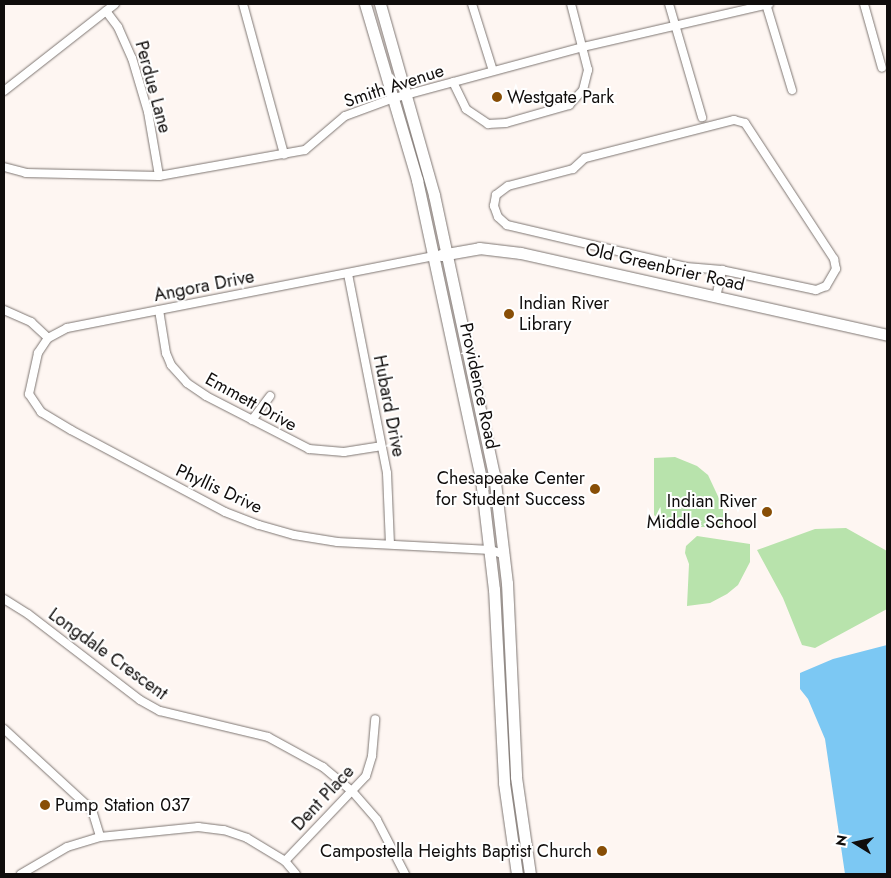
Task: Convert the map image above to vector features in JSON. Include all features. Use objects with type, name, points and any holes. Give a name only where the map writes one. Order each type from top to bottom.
[{"type":"main road","name":"Providence Road","points":[[365,4],[394,98],[434,256],[481,479],[491,550],[504,783],[517,874]]},
{"type":"main road","name":"Providence Road","points":[[380,4],[407,94],[448,253],[494,474],[504,555],[516,777],[530,874]]},
{"type":"main road","name":"Old Greenbrier Road","points":[[434,256],[479,248],[512,251],[887,335]]},
{"type":"street","points":[[4,91],[115,4]]},
{"type":"street","points":[[243,4],[284,154]]},
{"type":"street","points":[[472,4],[493,71]]},
{"type":"street","points":[[453,82],[466,109],[488,124],[506,123],[569,105],[583,90],[588,70],[571,4]]},
{"type":"street","points":[[669,4],[702,117]]},
{"type":"street","points":[[767,4],[792,90]]},
{"type":"street","name":"Smith Avenue","points":[[4,167],[26,173],[159,176],[305,150],[345,116],[394,98],[583,48],[767,4]]},
{"type":"street","points":[[864,4],[882,68]]},
{"type":"street","name":"Perdue Lane","points":[[106,11],[122,34],[132,58],[148,112],[159,176]]},
{"type":"street","points":[[734,120],[745,123],[834,258],[836,269],[826,286],[816,290],[722,270],[686,267],[507,225],[498,217],[494,206],[496,195],[508,186],[573,168],[586,158],[734,120]]},
{"type":"street","name":"Angora Drive","points":[[48,338],[77,326],[434,256]]},
{"type":"street","points":[[716,297],[722,270]]},
{"type":"street","name":"Hubard Drive","points":[[348,274],[390,492],[390,544]]},
{"type":"street","points":[[4,310],[31,322],[48,338]]},
{"type":"street","name":"Emmett Drive","points":[[159,310],[166,353],[178,373],[206,396],[292,443],[328,453],[381,446]]},
{"type":"street","name":"Phyllis Drive","points":[[48,338],[33,366],[28,388],[30,400],[41,412],[63,426],[225,512],[294,536],[491,550],[504,555]]},
{"type":"street","points":[[252,420],[270,396]]},
{"type":"street","name":"Longdale Crescent","points":[[4,599],[28,614],[140,700],[160,712],[268,737],[298,751],[352,791],[377,820],[405,874]]},
{"type":"street","name":"Dent Place","points":[[285,861],[366,776],[372,756],[375,719]]},
{"type":"street","points":[[4,729],[92,810],[100,837]]},
{"type":"street","points":[[21,874],[67,847],[100,837],[175,828],[224,830],[247,838],[285,861],[296,874]]},
{"type":"green space","points":[[675,457],[697,466],[708,475],[723,507],[723,527],[666,527],[654,515],[654,458]]},
{"type":"green space","points":[[846,528],[887,551],[887,609],[815,648],[802,645],[783,598],[757,550],[815,529]]},
{"type":"green space","points":[[697,536],[750,544],[750,562],[738,585],[727,594],[710,603],[687,606],[689,564],[685,553],[686,546]]},
{"type":"water","points":[[887,645],[887,874],[845,874],[825,739],[808,699],[800,689],[800,673],[833,659]]},
{"type":"place","name":"Westgate Park","points":[[497,97]]},
{"type":"place","name":"Indian River Library","points":[[509,314]]},
{"type":"place","name":"Chesapeake Center for Student Success","points":[[595,489]]},
{"type":"place","name":"Indian River Middle School","points":[[767,512]]},
{"type":"place","name":"Pump Station 037","points":[[45,805]]},
{"type":"place","name":"Campostella Heights Baptist Church","points":[[602,851]]}]
